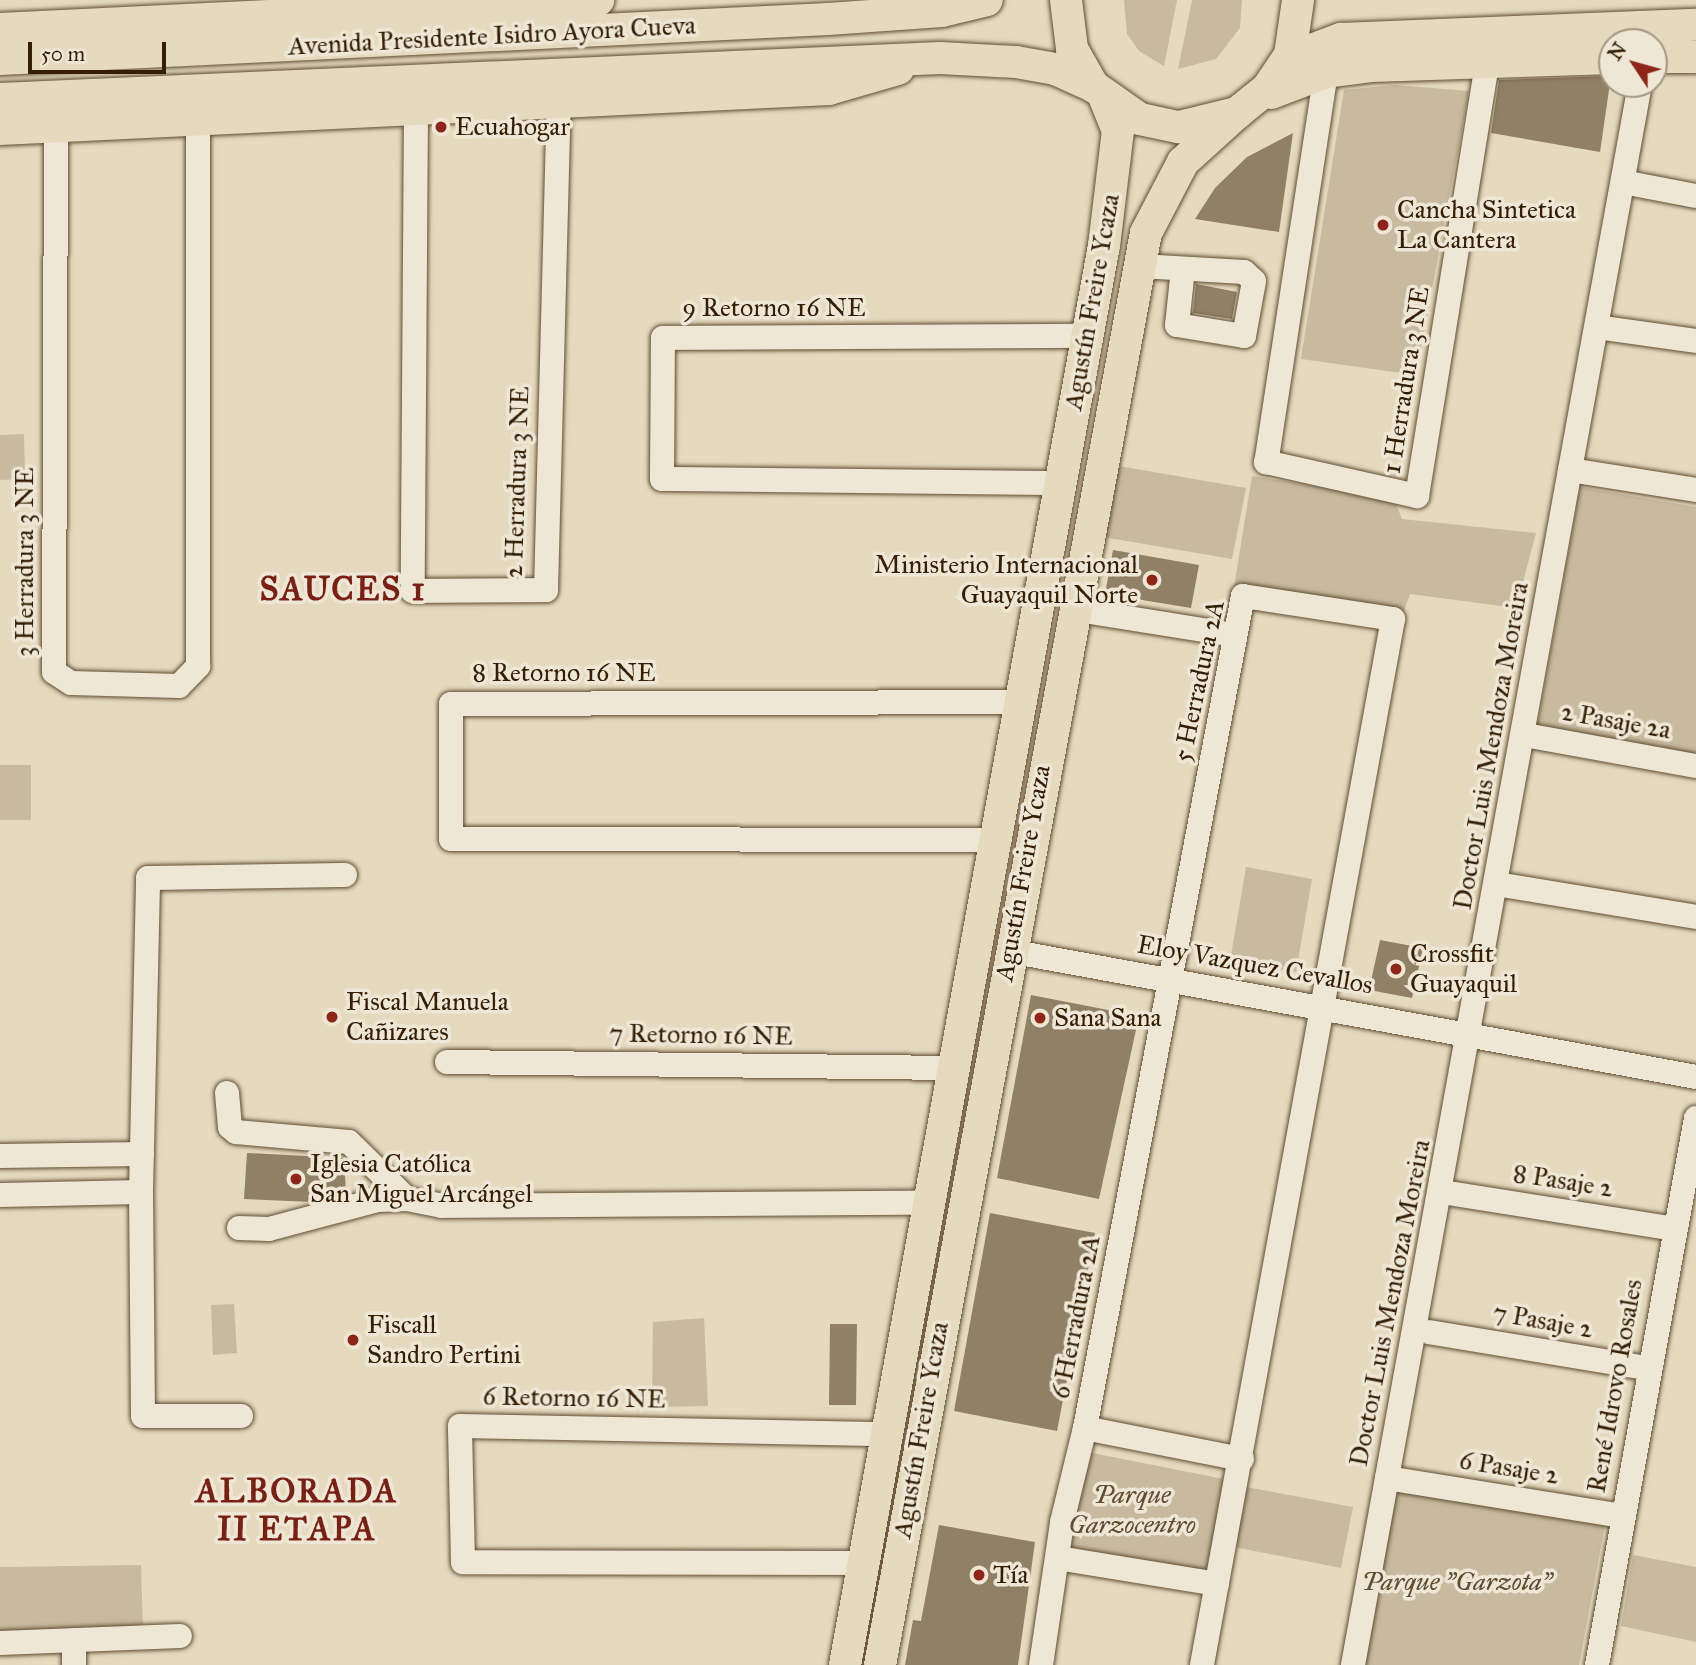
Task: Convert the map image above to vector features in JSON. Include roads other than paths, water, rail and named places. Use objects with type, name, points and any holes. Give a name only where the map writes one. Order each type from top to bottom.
[{"type":"main road","name":"Avenida Presidente Isidro Ayora Cueva","points":[[0,29],[598,0]]},
{"type":"main road","name":"Avenida Presidente Isidro Ayora Cueva","points":[[895,0],[942,12]]},
{"type":"main road","name":"Avenida Presidente Isidro Ayora Cueva","points":[[0,60],[942,12],[987,0]]},
{"type":"main road","name":"Agustín Freire Ycaza","points":[[845,1665],[1061,483],[1116,157],[1118,131],[1099,92],[1072,49],[1066,0]]},
{"type":"main road","points":[[1279,74],[1295,40],[1298,0]]},
{"type":"main road","points":[[1246,107],[1279,74],[1309,51],[1341,39],[1696,25]]},
{"type":"main road","points":[[1668,57],[1696,57]]},
{"type":"main road","name":"Avenida Presidente Isidro Ayora Cueva","points":[[0,99],[305,101],[416,109],[828,89],[940,58]]},
{"type":"main road","name":"Avenida Presidente Isidro Ayora Cueva","points":[[0,130],[198,120],[305,101],[940,58],[1016,62],[1055,69],[1099,92],[1140,119],[1179,127],[1246,107]]},
{"type":"main road","points":[[1246,107],[1326,72],[1598,58]]},
{"type":"main road","name":"Agustín Freire Ycaza","points":[[880,1665],[1072,608],[1146,233],[1169,183],[1198,145],[1246,107]]},
{"type":"street","name":"1 Herradura 3 NE","points":[[1326,72],[1266,461],[1417,496],[1487,62]]},
{"type":"street","name":"Doctor Luis Mendoza Moreira","points":[[1353,1665],[1525,735],[1638,98]]},
{"type":"street","name":"2 Herradura 3 NE","points":[[416,109],[413,591],[546,590],[559,102]]},
{"type":"street","name":"3 Herradura 3 NE","points":[[56,127],[54,672],[71,683],[179,686],[198,666],[198,120]]},
{"type":"street","points":[[1623,182],[1696,196]]},
{"type":"street","points":[[1140,265],[1183,269]]},
{"type":"street","points":[[1597,327],[1696,341]]},
{"type":"street","name":"9 Retorno 16 NE","points":[[1061,483],[662,479],[663,338],[1087,336]]},
{"type":"street","points":[[1570,470],[1696,490]]},
{"type":"street","name":"5 Herradura 2A","points":[[1170,980],[1243,596],[1392,619],[1322,1008]]},
{"type":"street","points":[[1072,608],[1236,635]]},
{"type":"street","name":"8 Retorno 16 NE","points":[[996,840],[451,839],[451,704],[1020,702]]},
{"type":"street","name":"2 Pasaje 2a","points":[[1525,735],[1696,766]]},
{"type":"street","points":[[241,1416],[143,1416],[141,1192],[148,878],[345,875]]},
{"type":"street","points":[[1497,884],[1696,917]]},
{"type":"street","name":"Eloy Vazquez Cevallos","points":[[1009,951],[1696,1077]]},
{"type":"street","name":"6 Herradura 2A","points":[[1041,1665],[1058,1558],[1170,980]]},
{"type":"street","points":[[1202,1665],[1242,1459],[1322,1008]]},
{"type":"street","name":"7 Retorno 16 NE","points":[[447,1062],[954,1068]]},
{"type":"street","points":[[227,1093],[230,1127],[236,1132],[349,1142],[407,1199]]},
{"type":"street","name":"René Idrovo Rosales","points":[[1597,1665],[1647,1368],[1696,1118]]},
{"type":"street","points":[[0,1156],[142,1154]]},
{"type":"street","points":[[0,1195],[141,1192]]},
{"type":"street","name":"8 Pasaje 2","points":[[1442,1192],[1675,1229]]},
{"type":"street","points":[[239,1228],[269,1229],[378,1200],[407,1199],[442,1206],[929,1203]]},
{"type":"street","name":"7 Pasaje 2","points":[[1429,1332],[1647,1368]]},
{"type":"street","name":"6 Retorno 16 NE","points":[[863,1563],[463,1562],[460,1426],[888,1434]]},
{"type":"street","points":[[1085,1428],[1242,1459]]},
{"type":"street","name":"6 Pasaje 2","points":[[1387,1478],[1622,1516]]},
{"type":"street","points":[[1058,1558],[1217,1584]]},
{"type":"street","points":[[0,1643],[180,1636]]},
{"type":"street","points":[[74,1640],[74,1665]]},
{"type":"place","name":"Ecuahogar","points":[[441,127]]},
{"type":"place","name":"Cancha Sintetica La Cantera","points":[[1383,225]]},
{"type":"place","name":"Ministerio Internacional Guayaquil Norte","points":[[1152,580]]},
{"type":"place","name":"Crossfit Guayaquil","points":[[1396,969]]},
{"type":"place","name":"Fiscal Manuela Cañizares","points":[[332,1017]]},
{"type":"place","name":"Sana Sana","points":[[1040,1018]]},
{"type":"place","name":"Iglesia Católica San Miguel Arcángel","points":[[296,1179]]},
{"type":"place","name":"Fiscall Sandro Pertini","points":[[353,1340]]},
{"type":"place","name":"Tía","points":[[979,1575]]},
{"type":"district","name":"SAUCES 1","points":[[343,590]]},
{"type":"district","name":"ALBORADA II ETAPA","points":[[297,1511]]},
{"type":"park label","name":"Parque Garzocentro","points":[[1132,1510]]},
{"type":"park label","name":"Parque \"Garzota\"","points":[[1457,1582]]}]
